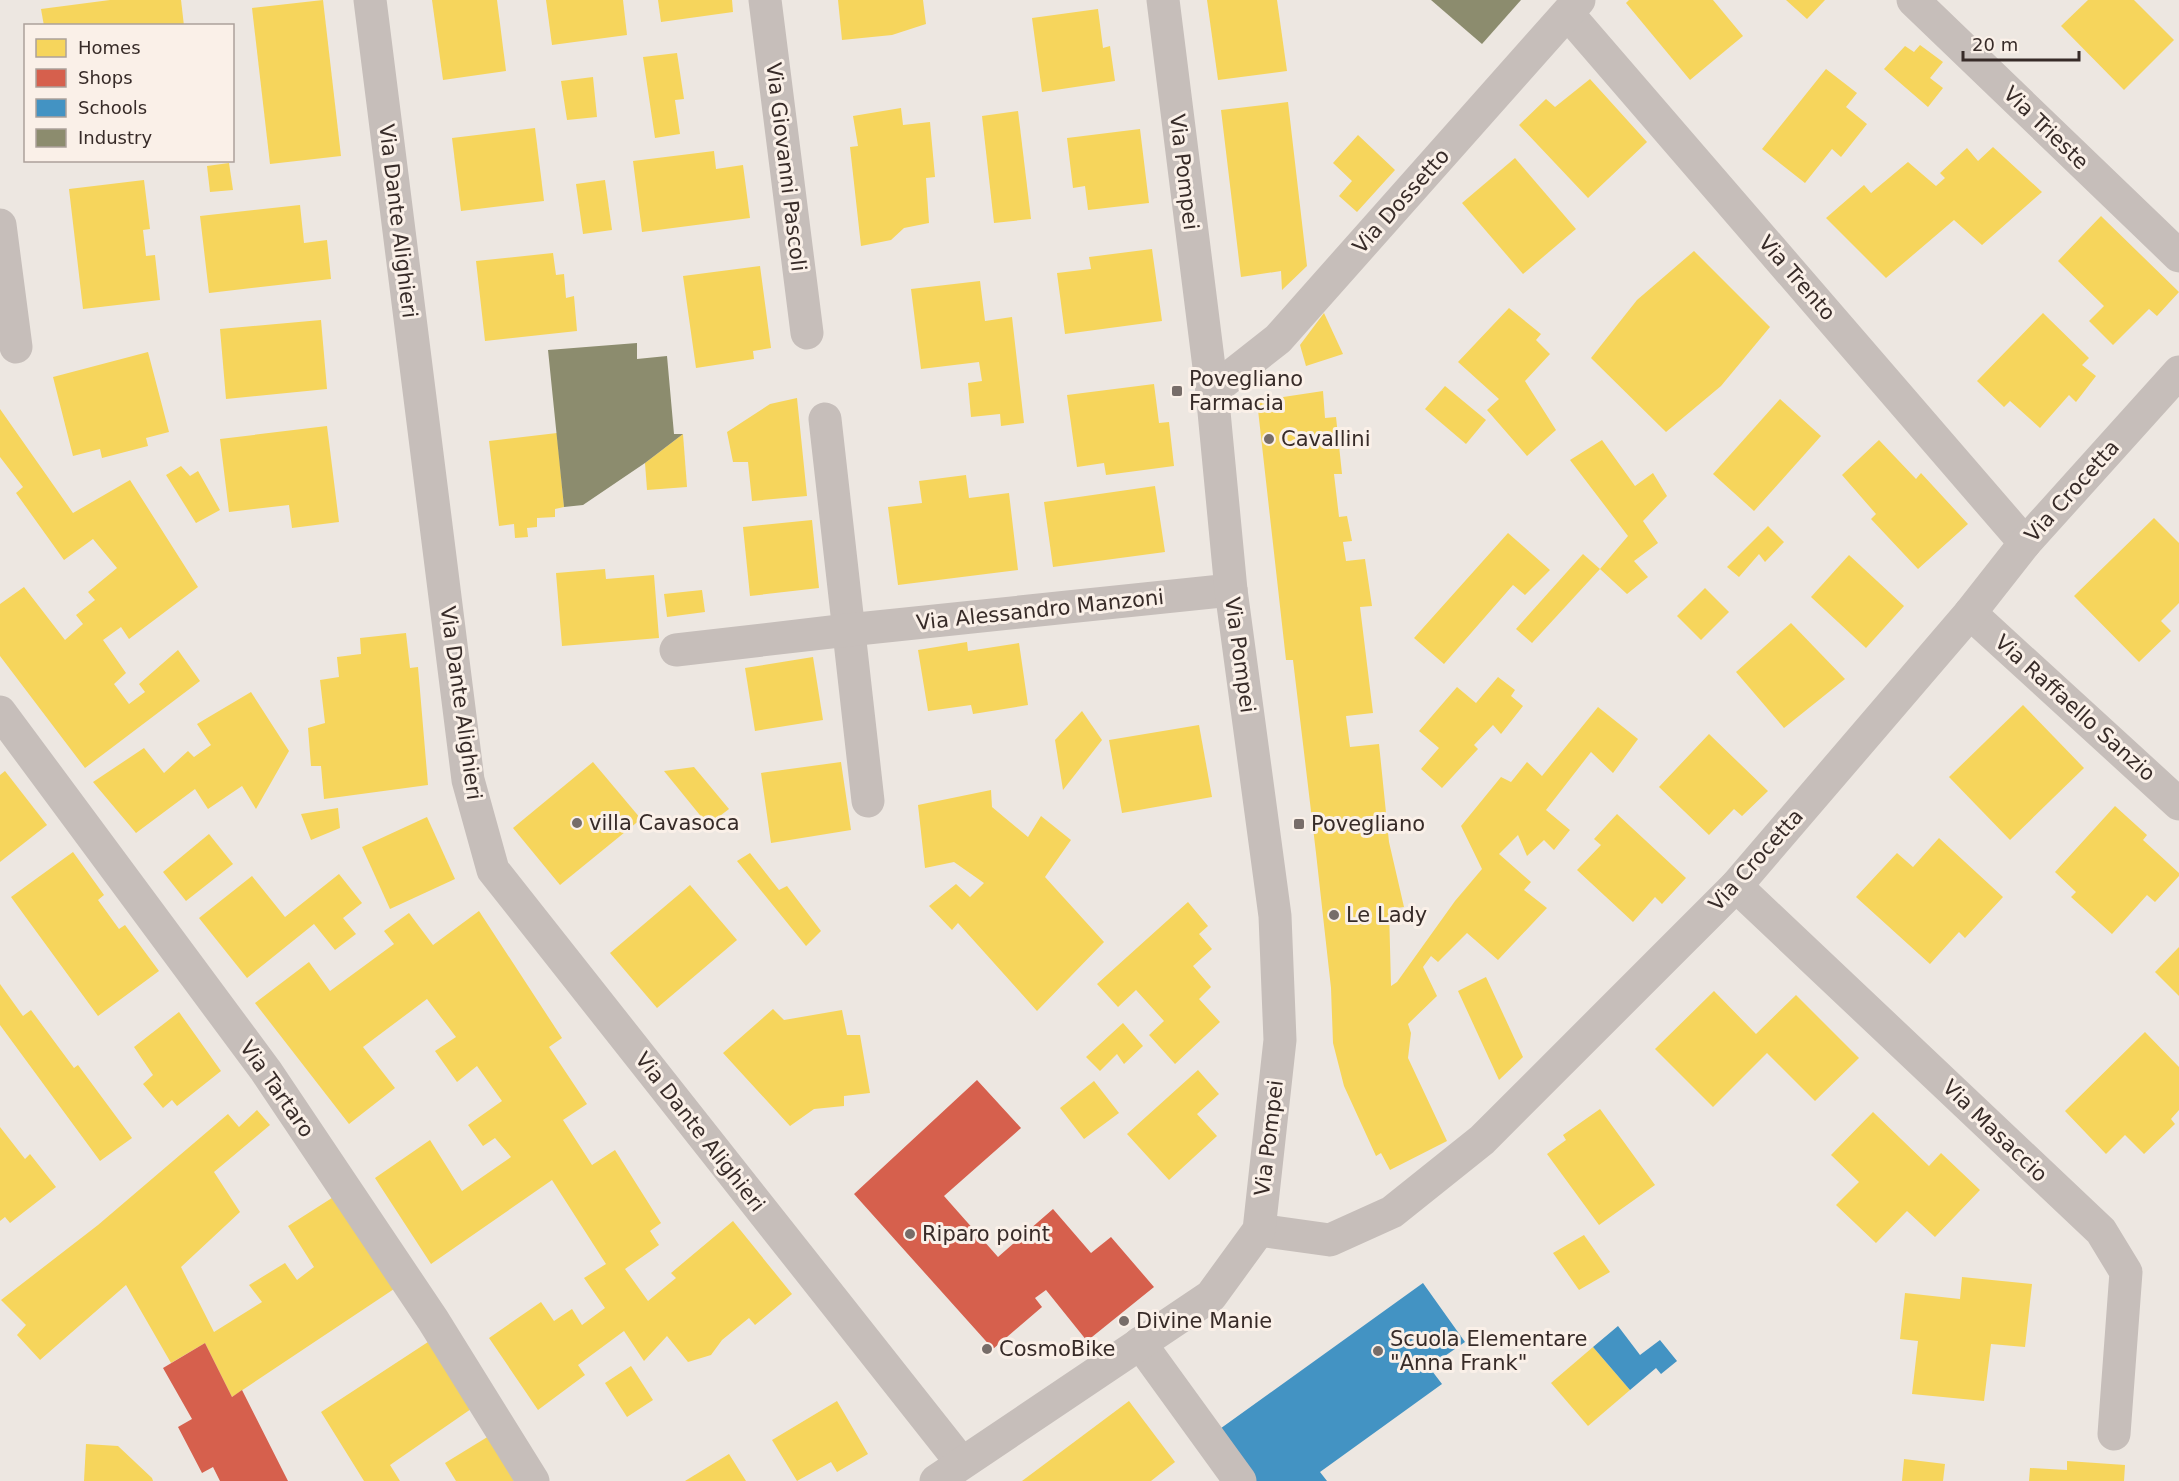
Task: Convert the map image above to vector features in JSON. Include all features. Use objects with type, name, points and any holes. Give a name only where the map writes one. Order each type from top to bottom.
[{"type":"street","name":"Via Dante Alighieri","points":[[370,0],[468,780],[493,870],[948,1472]]},
{"type":"street","name":"Via Giovanni Pascoli","points":[[765,0],[807,333]]},
{"type":"street","name":"Via Pompei","points":[[1140,1343],[1211,1296],[1259,1230],[1280,1040],[1275,916],[1231,591],[1212,392],[1163,0]]},
{"type":"street","name":"Via Trieste","points":[[1913,0],[2179,256]]},
{"type":"street","name":"Via Dossetto","points":[[1212,392],[1278,339],[1574,7]]},
{"type":"street","name":"Via Trento","points":[[1574,7],[2025,543]]},
{"type":"street","points":[[0,225],[16,346]]},
{"type":"street","name":"Via Crocetta","points":[[1259,1230],[1330,1240],[1392,1212],[1482,1140],[1736,886],[1970,613],[2025,543],[2179,372]]},
{"type":"street","points":[[825,419],[868,801]]},
{"type":"street","name":"Via Alessandro Manzoni","points":[[676,650],[1231,591]]},
{"type":"street","name":"Via Raffaello Sanzio","points":[[1970,613],[2179,804]]},
{"type":"street","name":"Via Tartaro","points":[[0,712],[266,1071],[433,1320],[533,1481]]},
{"type":"street","name":"Via Masaccio","points":[[1736,886],[2100,1231],[2126,1272],[2114,1434]]},
{"type":"street","points":[[948,1472],[1140,1343],[1240,1481]]},
{"type":"building: Homes","points":[[110,0],[181,0],[184,24],[44,24],[41,9]]},
{"type":"building: Homes","points":[[323,0],[341,156],[270,164],[252,8]]},
{"type":"building: Homes","points":[[432,0],[497,0],[506,71],[443,80]]},
{"type":"building: Homes","points":[[546,0],[623,0],[627,35],[552,45]]},
{"type":"building: Homes","points":[[658,0],[732,0],[733,12],[661,22]]},
{"type":"building: Homes","points":[[838,0],[923,0],[926,24],[892,35],[842,40]]},
{"type":"building: Homes","points":[[1207,0],[1277,0],[1287,71],[1218,80]]},
{"type":"building: Homes","points":[[1629,0],[1713,0],[1743,36],[1690,80],[1626,3]]},
{"type":"building: Homes","points":[[1786,0],[1825,0],[1807,19]]},
{"type":"building: Homes","points":[[2088,0],[2134,0],[2174,40],[2124,90],[2061,26]]},
{"type":"building: Homes","points":[[1098,9],[1103,48],[1110,46],[1115,81],[1042,92],[1032,18]]},
{"type":"building: Homes","points":[[1920,45],[1943,62],[1930,78],[1943,88],[1928,107],[1884,69],[1905,46],[1914,52]]},
{"type":"building: Homes","points":[[677,53],[684,99],[675,100],[680,134],[655,138],[643,57]]},
{"type":"building: Homes","points":[[1826,69],[1857,93],[1846,107],[1867,124],[1841,157],[1832,149],[1805,183],[1762,149]]},
{"type":"building: Homes","points":[[593,77],[597,117],[567,120],[561,81]]},
{"type":"building: Homes","points":[[1590,79],[1647,142],[1588,198],[1519,125],[1546,99],[1555,107]]},
{"type":"building: Homes","points":[[1288,102],[1307,266],[1282,290],[1281,271],[1241,277],[1221,110]]},
{"type":"building: Homes","points":[[901,108],[903,125],[930,122],[935,177],[926,178],[929,223],[904,228],[891,240],[861,246],[850,147],[858,146],[853,116]]},
{"type":"building: Homes","points":[[1018,111],[1031,219],[994,223],[982,116]]},
{"type":"building: Homes","points":[[535,128],[544,201],[461,211],[452,138]]},
{"type":"building: Homes","points":[[1140,129],[1149,203],[1088,210],[1085,186],[1073,188],[1067,138]]},
{"type":"building: Homes","points":[[1358,135],[1395,170],[1357,212],[1339,196],[1352,181],[1333,163]]},
{"type":"building: Homes","points":[[1993,147],[2042,192],[1982,245],[1954,220],[1886,278],[1826,218],[1864,185],[1871,193],[1908,162],[1936,186],[1945,178],[1940,173],[1967,148],[1978,161]]},
{"type":"building: Homes","points":[[714,151],[716,169],[743,165],[750,218],[642,232],[633,161]]},
{"type":"building: Homes","points":[[1515,158],[1576,229],[1523,274],[1462,203]]},
{"type":"building: Homes","points":[[229,163],[233,190],[210,192],[207,166]]},
{"type":"building: Homes","points":[[144,180],[150,229],[143,230],[146,256],[155,255],[160,300],[83,309],[69,189]]},
{"type":"building: Homes","points":[[605,180],[612,230],[583,234],[576,184]]},
{"type":"building: Homes","points":[[300,205],[304,243],[327,240],[331,279],[209,293],[200,216]]},
{"type":"building: Homes","points":[[2101,216],[2179,292],[2157,316],[2149,309],[2113,345],[2089,321],[2104,306],[2058,261]]},
{"type":"building: Homes","points":[[1152,249],[1162,321],[1065,334],[1057,273],[1091,269],[1089,257]]},
{"type":"building: Homes","points":[[1694,251],[1770,327],[1721,386],[1666,432],[1591,358],[1637,300]]},
{"type":"building: Homes","points":[[553,253],[556,275],[564,274],[566,298],[574,296],[577,331],[485,341],[476,261]]},
{"type":"building: Homes","points":[[760,266],[771,348],[753,351],[754,359],[696,368],[683,276]]},
{"type":"building: Homes","points":[[980,281],[985,321],[1012,317],[1024,423],[1001,426],[1000,414],[971,417],[968,383],[982,381],[979,362],[921,369],[911,289]]},
{"type":"building: Homes","points":[[1509,308],[1541,334],[1536,340],[1550,354],[1525,381],[1556,430],[1527,456],[1487,410],[1499,399],[1458,362]]},
{"type":"building: Homes","points":[[1324,313],[1343,354],[1306,366],[1300,345]]},
{"type":"building: Homes","points":[[2043,313],[2089,358],[2082,365],[2096,376],[2076,402],[2069,395],[2040,428],[2010,401],[2004,407],[1977,381]]},
{"type":"building: Homes","points":[[321,320],[327,389],[226,399],[220,329]]},
{"type":"building: Homes","points":[[148,352],[169,432],[146,438],[148,446],[102,458],[100,449],[73,456],[53,377]]},
{"type":"building: Homes","points":[[1154,384],[1159,423],[1169,422],[1174,466],[1106,475],[1104,463],[1077,467],[1067,395]]},
{"type":"building: Homes","points":[[1445,386],[1486,420],[1466,444],[1425,409]]},
{"type":"building: Homes","points":[[1323,391],[1325,418],[1336,417],[1342,474],[1334,474],[1339,517],[1347,516],[1352,541],[1343,542],[1346,561],[1365,559],[1372,606],[1360,607],[1373,713],[1346,716],[1350,747],[1379,744],[1389,842],[1404,907],[1389,909],[1391,986],[1397,982],[1455,901],[1482,869],[1461,826],[1501,777],[1511,782],[1527,762],[1542,776],[1598,707],[1638,739],[1613,773],[1591,752],[1546,810],[1570,830],[1554,850],[1544,840],[1527,856],[1518,835],[1499,854],[1531,882],[1524,890],[1547,908],[1498,960],[1467,933],[1438,962],[1431,956],[1423,967],[1437,996],[1408,1024],[1411,1033],[1408,1058],[1447,1141],[1390,1170],[1381,1153],[1376,1156],[1344,1086],[1333,1043],[1331,988],[1316,853],[1293,660],[1286,660],[1257,401]]},
{"type":"building: Homes","points":[[797,398],[807,496],[752,501],[748,462],[733,462],[727,432],[770,404]]},
{"type":"building: Homes","points":[[1780,399],[1821,436],[1754,511],[1713,474]]},
{"type":"building: Homes","points":[[0,409],[73,513],[130,480],[198,587],[129,639],[121,627],[103,640],[126,673],[114,684],[129,704],[145,692],[139,684],[178,650],[200,681],[85,768],[0,656],[0,604],[24,587],[65,640],[83,624],[76,615],[95,600],[88,592],[117,568],[93,539],[64,560],[16,493],[23,487],[0,457]]},
{"type":"building: Homes","points":[[327,426],[339,522],[292,528],[289,505],[229,512],[220,439]]},
{"type":"building: Homes","points":[[557,433],[564,507],[555,509],[555,517],[537,518],[537,527],[527,528],[528,537],[515,538],[514,524],[499,526],[489,441]]},
{"type":"building: Homes","points":[[683,434],[687,487],[647,490],[645,463]]},
{"type":"building: Homes","points":[[1602,440],[1635,486],[1653,473],[1667,496],[1643,521],[1658,543],[1634,561],[1648,577],[1627,594],[1600,569],[1628,536],[1570,460]]},
{"type":"building: Homes","points":[[1879,440],[1916,479],[1921,473],[1968,524],[1918,569],[1871,519],[1876,514],[1842,475]]},
{"type":"building: Homes","points":[[181,466],[190,476],[198,471],[220,510],[196,523],[166,475]]},
{"type":"building: Homes","points":[[966,475],[969,498],[1009,493],[1018,570],[898,585],[888,507],[922,503],[919,481]]},
{"type":"building: Homes","points":[[1155,486],[1165,552],[1053,567],[1044,502]]},
{"type":"building: Homes","points":[[2154,518],[2179,543],[2179,603],[2161,621],[2171,631],[2139,662],[2074,596]]},
{"type":"building: Homes","points":[[812,520],[819,588],[750,596],[743,527]]},
{"type":"building: Homes","points":[[1768,526],[1784,542],[1765,562],[1759,554],[1739,577],[1727,567]]},
{"type":"building: Homes","points":[[1508,533],[1550,570],[1525,595],[1513,585],[1444,664],[1414,638]]},
{"type":"building: Homes","points":[[1583,554],[1600,569],[1532,643],[1516,629]]},
{"type":"building: Homes","points":[[1849,555],[1904,606],[1866,648],[1811,597]]},
{"type":"building: Homes","points":[[605,569],[606,579],[654,575],[659,638],[562,646],[556,573]]},
{"type":"building: Homes","points":[[1705,588],[1729,612],[1701,640],[1677,616]]},
{"type":"building: Homes","points":[[702,590],[705,612],[667,617],[664,594]]},
{"type":"building: Homes","points":[[1791,623],[1845,679],[1784,728],[1736,672]]},
{"type":"building: Homes","points":[[406,633],[410,668],[418,667],[428,785],[324,799],[321,766],[311,766],[308,728],[325,723],[320,680],[339,677],[337,657],[361,654],[360,638]]},
{"type":"building: Homes","points":[[967,642],[968,651],[1019,643],[1028,705],[973,714],[971,705],[928,711],[918,650]]},
{"type":"building: Homes","points":[[813,657],[823,720],[755,731],[745,668]]},
{"type":"building: Homes","points":[[1498,677],[1515,690],[1511,696],[1523,706],[1501,734],[1493,725],[1474,745],[1478,749],[1442,788],[1421,769],[1439,748],[1419,731],[1457,687],[1476,703]]},
{"type":"building: Homes","points":[[251,692],[289,751],[256,809],[242,786],[208,809],[195,789],[136,833],[93,782],[144,748],[164,773],[188,751],[194,757],[211,745],[197,724]]},
{"type":"building: Homes","points":[[2023,705],[2084,768],[2010,840],[1949,777]]},
{"type":"building: Homes","points":[[1082,711],[1102,740],[1063,790],[1055,740]]},
{"type":"building: Homes","points":[[1199,725],[1212,797],[1122,813],[1109,740]]},
{"type":"building: Homes","points":[[1709,734],[1768,791],[1742,816],[1734,809],[1709,835],[1659,787]]},
{"type":"building: Homes","name":"villa Cavasoca","points":[[593,762],[641,819],[560,885],[513,828]]},
{"type":"building: Homes","points":[[841,762],[851,830],[771,843],[761,773]]},
{"type":"building: Homes","points":[[694,767],[729,809],[708,825],[664,771]]},
{"type":"building: Homes","points":[[5,771],[47,825],[0,862],[0,775]]},
{"type":"building: Homes","points":[[991,790],[992,807],[1028,837],[1041,816],[1071,840],[1045,877],[1104,942],[1037,1011],[958,923],[952,930],[929,906],[956,884],[970,897],[984,883],[954,862],[925,868],[918,805]]},
{"type":"building: Homes","points":[[2115,806],[2147,835],[2143,840],[2179,873],[2179,876],[2155,902],[2147,895],[2112,934],[2071,897],[2076,892],[2055,872]]},
{"type":"building: Homes","points":[[338,808],[340,828],[311,840],[301,814]]},
{"type":"building: Homes","points":[[1617,814],[1686,878],[1662,904],[1655,897],[1633,922],[1577,870],[1601,845],[1594,839]]},
{"type":"building: Homes","points":[[427,817],[455,879],[390,909],[362,847]]},
{"type":"building: Homes","points":[[209,834],[233,864],[186,901],[163,872]]},
{"type":"building: Homes","points":[[1939,838],[2003,897],[1965,938],[1959,932],[1930,964],[1856,897],[1897,853],[1913,867]]},
{"type":"building: Homes","points":[[73,852],[104,895],[98,900],[119,929],[125,925],[159,971],[98,1016],[11,897]]},
{"type":"building: Homes","points":[[750,853],[779,890],[787,886],[821,931],[806,946],[737,861]]},
{"type":"building: Homes","points":[[339,874],[362,903],[343,918],[356,934],[335,950],[314,924],[247,978],[199,918],[252,876],[285,917]]},
{"type":"building: Homes","points":[[690,885],[737,940],[657,1008],[610,953]]},
{"type":"building: Homes","points":[[1188,902],[1208,926],[1199,934],[1212,949],[1193,966],[1211,987],[1199,999],[1220,1022],[1175,1064],[1149,1035],[1164,1021],[1136,990],[1118,1007],[1097,984]]},
{"type":"building: Homes","points":[[479,911],[562,1038],[549,1047],[587,1104],[563,1120],[592,1165],[615,1150],[661,1223],[650,1231],[659,1245],[625,1269],[648,1301],[676,1278],[671,1273],[733,1221],[792,1294],[755,1325],[749,1318],[722,1340],[711,1355],[688,1362],[667,1336],[644,1361],[624,1331],[578,1365],[585,1375],[538,1410],[489,1338],[541,1302],[554,1321],[572,1309],[582,1325],[605,1308],[584,1278],[606,1264],[552,1180],[431,1264],[375,1178],[430,1140],[462,1191],[511,1157],[495,1138],[483,1146],[468,1125],[502,1101],[477,1066],[457,1082],[435,1051],[456,1037],[427,999],[363,1047],[395,1088],[349,1124],[255,1003],[309,962],[330,991],[394,944],[384,931],[409,913],[433,945]]},
{"type":"building: Homes","points":[[2179,947],[2179,996],[2155,972]]},
{"type":"building: Homes","points":[[1486,977],[1523,1057],[1499,1080],[1458,991]]},
{"type":"building: Homes","points":[[0,984],[23,1016],[31,1010],[74,1068],[78,1065],[132,1138],[100,1161],[0,1025]]},
{"type":"building: Homes","points":[[1714,991],[1756,1034],[1796,995],[1859,1058],[1815,1101],[1767,1053],[1713,1107],[1655,1049]]},
{"type":"building: Homes","points":[[773,1009],[784,1020],[842,1010],[847,1035],[860,1035],[870,1093],[844,1096],[844,1106],[814,1109],[790,1126],[723,1053]]},
{"type":"building: Homes","points":[[179,1012],[221,1071],[177,1106],[172,1100],[163,1108],[143,1084],[153,1075],[134,1047]]},
{"type":"building: Homes","points":[[1123,1023],[1143,1046],[1124,1064],[1117,1054],[1100,1071],[1086,1057]]},
{"type":"building: Homes","points":[[2145,1032],[2179,1067],[2179,1110],[2171,1119],[2175,1124],[2144,1154],[2125,1135],[2106,1154],[2065,1111]]},
{"type":"building: Homes","points":[[1198,1070],[1219,1094],[1197,1114],[1217,1136],[1169,1180],[1127,1134]]},
{"type":"building: Homes","points":[[1094,1081],[1119,1113],[1084,1139],[1060,1108]]},
{"type":"building: Homes","points":[[1600,1109],[1655,1185],[1599,1225],[1547,1154],[1566,1140],[1563,1135]]},
{"type":"building: Homes","points":[[257,1110],[270,1125],[214,1172],[240,1212],[181,1267],[214,1332],[262,1302],[249,1285],[285,1263],[297,1280],[314,1267],[288,1226],[335,1196],[397,1287],[232,1397],[205,1343],[171,1363],[126,1285],[40,1360],[17,1335],[26,1325],[1,1300],[98,1225],[228,1114],[239,1127]]},
{"type":"building: Homes","points":[[1873,1112],[1929,1166],[1941,1153],[1980,1190],[1935,1237],[1907,1211],[1876,1243],[1836,1205],[1859,1182],[1831,1155]]},
{"type":"building: Homes","points":[[0,1127],[25,1159],[30,1154],[56,1187],[10,1223],[5,1217],[0,1221]]},
{"type":"building: Homes","points":[[1584,1235],[1610,1272],[1579,1290],[1553,1253]]},
{"type":"building: Homes","points":[[1962,1277],[2032,1284],[2025,1347],[1991,1344],[1984,1401],[1912,1394],[1918,1341],[1900,1339],[1905,1293],[1960,1299]]},
{"type":"building: Homes","points":[[428,1342],[471,1409],[390,1465],[400,1481],[364,1481],[321,1412]]},
{"type":"building: Homes","points":[[1593,1347],[1630,1390],[1588,1426],[1551,1383]]},
{"type":"building: Homes","points":[[631,1366],[653,1400],[627,1417],[605,1383]]},
{"type":"building: Homes","points":[[837,1401],[868,1454],[837,1472],[831,1462],[797,1481],[772,1440]]},
{"type":"building: Homes","points":[[1129,1401],[1175,1462],[1151,1481],[1022,1481]]},
{"type":"building: Homes","points":[[489,1436],[514,1481],[456,1481],[445,1463]]},
{"type":"building: Homes","points":[[86,1444],[118,1446],[153,1481],[84,1481]]},
{"type":"building: Homes","points":[[729,1454],[746,1481],[685,1481]]},
{"type":"building: Homes","points":[[1904,1459],[1945,1464],[1943,1481],[1902,1481]]},
{"type":"building: Homes","points":[[2067,1461],[2125,1465],[2124,1481],[2029,1481],[2030,1468],[2067,1470]]},
{"type":"building: Shops","points":[[977,1080],[1021,1128],[944,1196],[998,1257],[1053,1209],[1091,1253],[1111,1237],[1154,1287],[1087,1341],[1046,1290],[1035,1298],[1042,1307],[993,1349],[854,1194]]},
{"type":"building: Shops","points":[[205,1343],[232,1397],[242,1390],[288,1481],[220,1481],[213,1467],[202,1473],[178,1427],[192,1419],[163,1368]]},
{"type":"building: Schools","points":[[1423,1283],[1465,1342],[1429,1367],[1442,1384],[1320,1472],[1327,1481],[1253,1481],[1217,1431]]},
{"type":"building: Schools","points":[[1618,1326],[1640,1355],[1660,1340],[1677,1361],[1661,1374],[1656,1368],[1630,1390],[1593,1347]]},
{"type":"building: Industry","points":[[1431,0],[1521,0],[1482,44]]},
{"type":"building: Industry","points":[[637,343],[637,359],[667,356],[674,434],[683,434],[583,505],[564,507],[548,350]]},
{"type":"place","name":"Povegliano Farmacia","points":[[1177,391]]},
{"type":"place","name":"Cavallini","points":[[1269,439]]},
{"type":"place","name":"villa Cavasoca","points":[[577,823]]},
{"type":"place","name":"Povegliano","points":[[1299,824]]},
{"type":"place","name":"Le Lady","points":[[1334,915]]},
{"type":"place","name":"Riparo point","points":[[910,1234]]},
{"type":"place","name":"Divine Manie","points":[[1124,1321]]},
{"type":"place","name":"CosmoBike","points":[[987,1349]]},
{"type":"place","name":"Scuola Elementare \"Anna Frank\"","points":[[1378,1351]]}]
